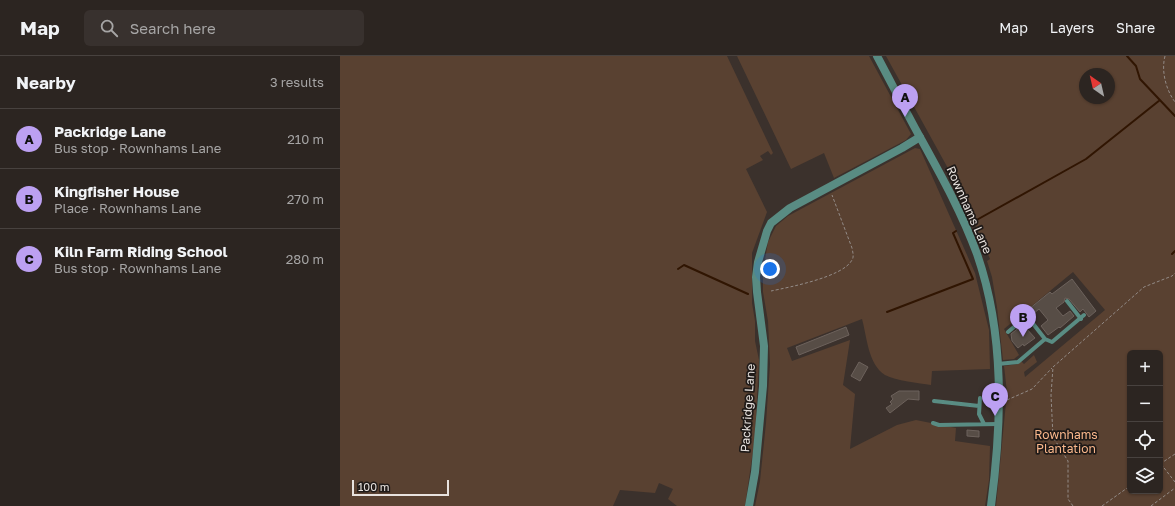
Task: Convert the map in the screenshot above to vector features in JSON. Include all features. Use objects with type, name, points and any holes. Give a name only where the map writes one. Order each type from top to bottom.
[{"type":"street","name":"Rownhams Lane","points":[[877,56],[951,193],[977,255],[991,306],[998,364],[999,424],[991,506]]},
{"type":"street","name":"Packridge Lane","points":[[749,506],[755,472],[764,346],[756,277],[767,231],[771,223],[790,208],[920,137]]},
{"type":"lane","points":[[1008,332],[1027,316],[1045,339],[1052,342],[1083,317],[1067,301]]},
{"type":"lane","points":[[998,364],[1018,362],[1045,339]]},
{"type":"lane","points":[[980,398],[978,406],[979,414],[984,424]]},
{"type":"lane","points":[[934,401],[978,406]]},
{"type":"lane","points":[[933,424],[999,424]]},
{"type":"path","points":[[1165,56],[1163,62],[1168,90],[1175,102]]},
{"type":"path","points":[[771,291],[833,274],[848,265],[852,260],[853,254],[850,244],[828,187]]},
{"type":"path","points":[[1003,402],[1032,389],[1053,367],[1144,287],[1172,276],[1175,273]]},
{"type":"path","points":[[1053,367],[1051,395],[1053,437],[1068,461],[1068,499],[1073,506]]},
{"type":"path","points":[[1163,463],[1175,454]]},
{"type":"path","points":[[1163,467],[1175,482]]},
{"type":"path","points":[[1102,506],[1127,488]]},
{"type":"path","points":[[1151,506],[1175,488]]},
{"type":"green space","points":[[340,56],[727,56],[773,153],[771,155],[768,151],[760,156],[763,160],[746,169],[767,212],[752,253],[752,303],[755,321],[755,341],[759,360],[755,437],[745,506],[677,506],[668,499],[673,489],[659,483],[655,493],[620,490],[613,506],[340,506]]},
{"type":"green space","points":[[737,56],[869,56],[911,134],[906,140],[834,178],[824,153],[791,169]]},
{"type":"green space","name":"Rownhams Plantation","points":[[886,56],[1175,56],[1175,506],[996,506],[1007,392],[1004,366],[1018,364],[1021,361],[1024,364],[1034,355],[1037,362],[1024,372],[1025,377],[1105,310],[1073,272],[1004,329],[1019,355],[1014,359],[1003,360],[997,307],[992,277],[987,261],[990,259],[969,210],[950,172]]},
{"type":"green space","points":[[915,148],[920,149],[975,273],[989,330],[990,369],[932,371],[931,385],[890,377],[879,370],[875,364],[869,350],[862,319],[787,348],[792,361],[850,340],[843,385],[855,394],[850,449],[897,425],[916,420],[956,428],[955,441],[990,446],[989,480],[985,506],[755,506],[760,481],[770,364],[768,321],[763,292],[763,271],[768,242],[776,226],[788,216]]},
{"type":"building","points":[[1072,279],[1096,311],[1089,317],[1083,309],[1080,312],[1069,299],[1065,298],[1064,302],[1056,308],[1063,316],[1070,311],[1074,316],[1060,328],[1059,327],[1048,335],[1041,326],[1048,320],[1039,309],[1033,314],[1029,309],[1050,292],[1052,294]]},
{"type":"building","points":[[846,327],[849,335],[799,355],[796,347]]},
{"type":"building","points":[[1020,327],[1023,329],[1025,327],[1035,338],[1024,346],[1023,344],[1018,348],[1012,341],[1011,334]]},
{"type":"building","points":[[859,362],[868,367],[860,381],[851,376]]},
{"type":"building","points":[[899,391],[919,391],[919,400],[908,399],[890,413],[886,408],[892,404],[890,402],[893,399],[891,396]]},
{"type":"building","points":[[967,430],[979,431],[979,437],[967,436]]},
{"type":"waterway","points":[[1127,56],[1136,66],[1140,79],[1175,116]]},
{"type":"waterway","points":[[973,222],[1086,159],[1160,100]]},
{"type":"waterway","points":[[887,312],[973,279],[953,233],[956,231]]},
{"type":"waterway","points":[[1172,254],[1175,251]]},
{"type":"waterway","points":[[678,269],[684,265],[748,294]]},
{"type":"place","name":"Packridge Lane","points":[[905,117]]},
{"type":"place","name":"Kingfisher House","points":[[1023,337]]},
{"type":"place","name":"Kiln Farm Riding School","points":[[995,416]]}]
